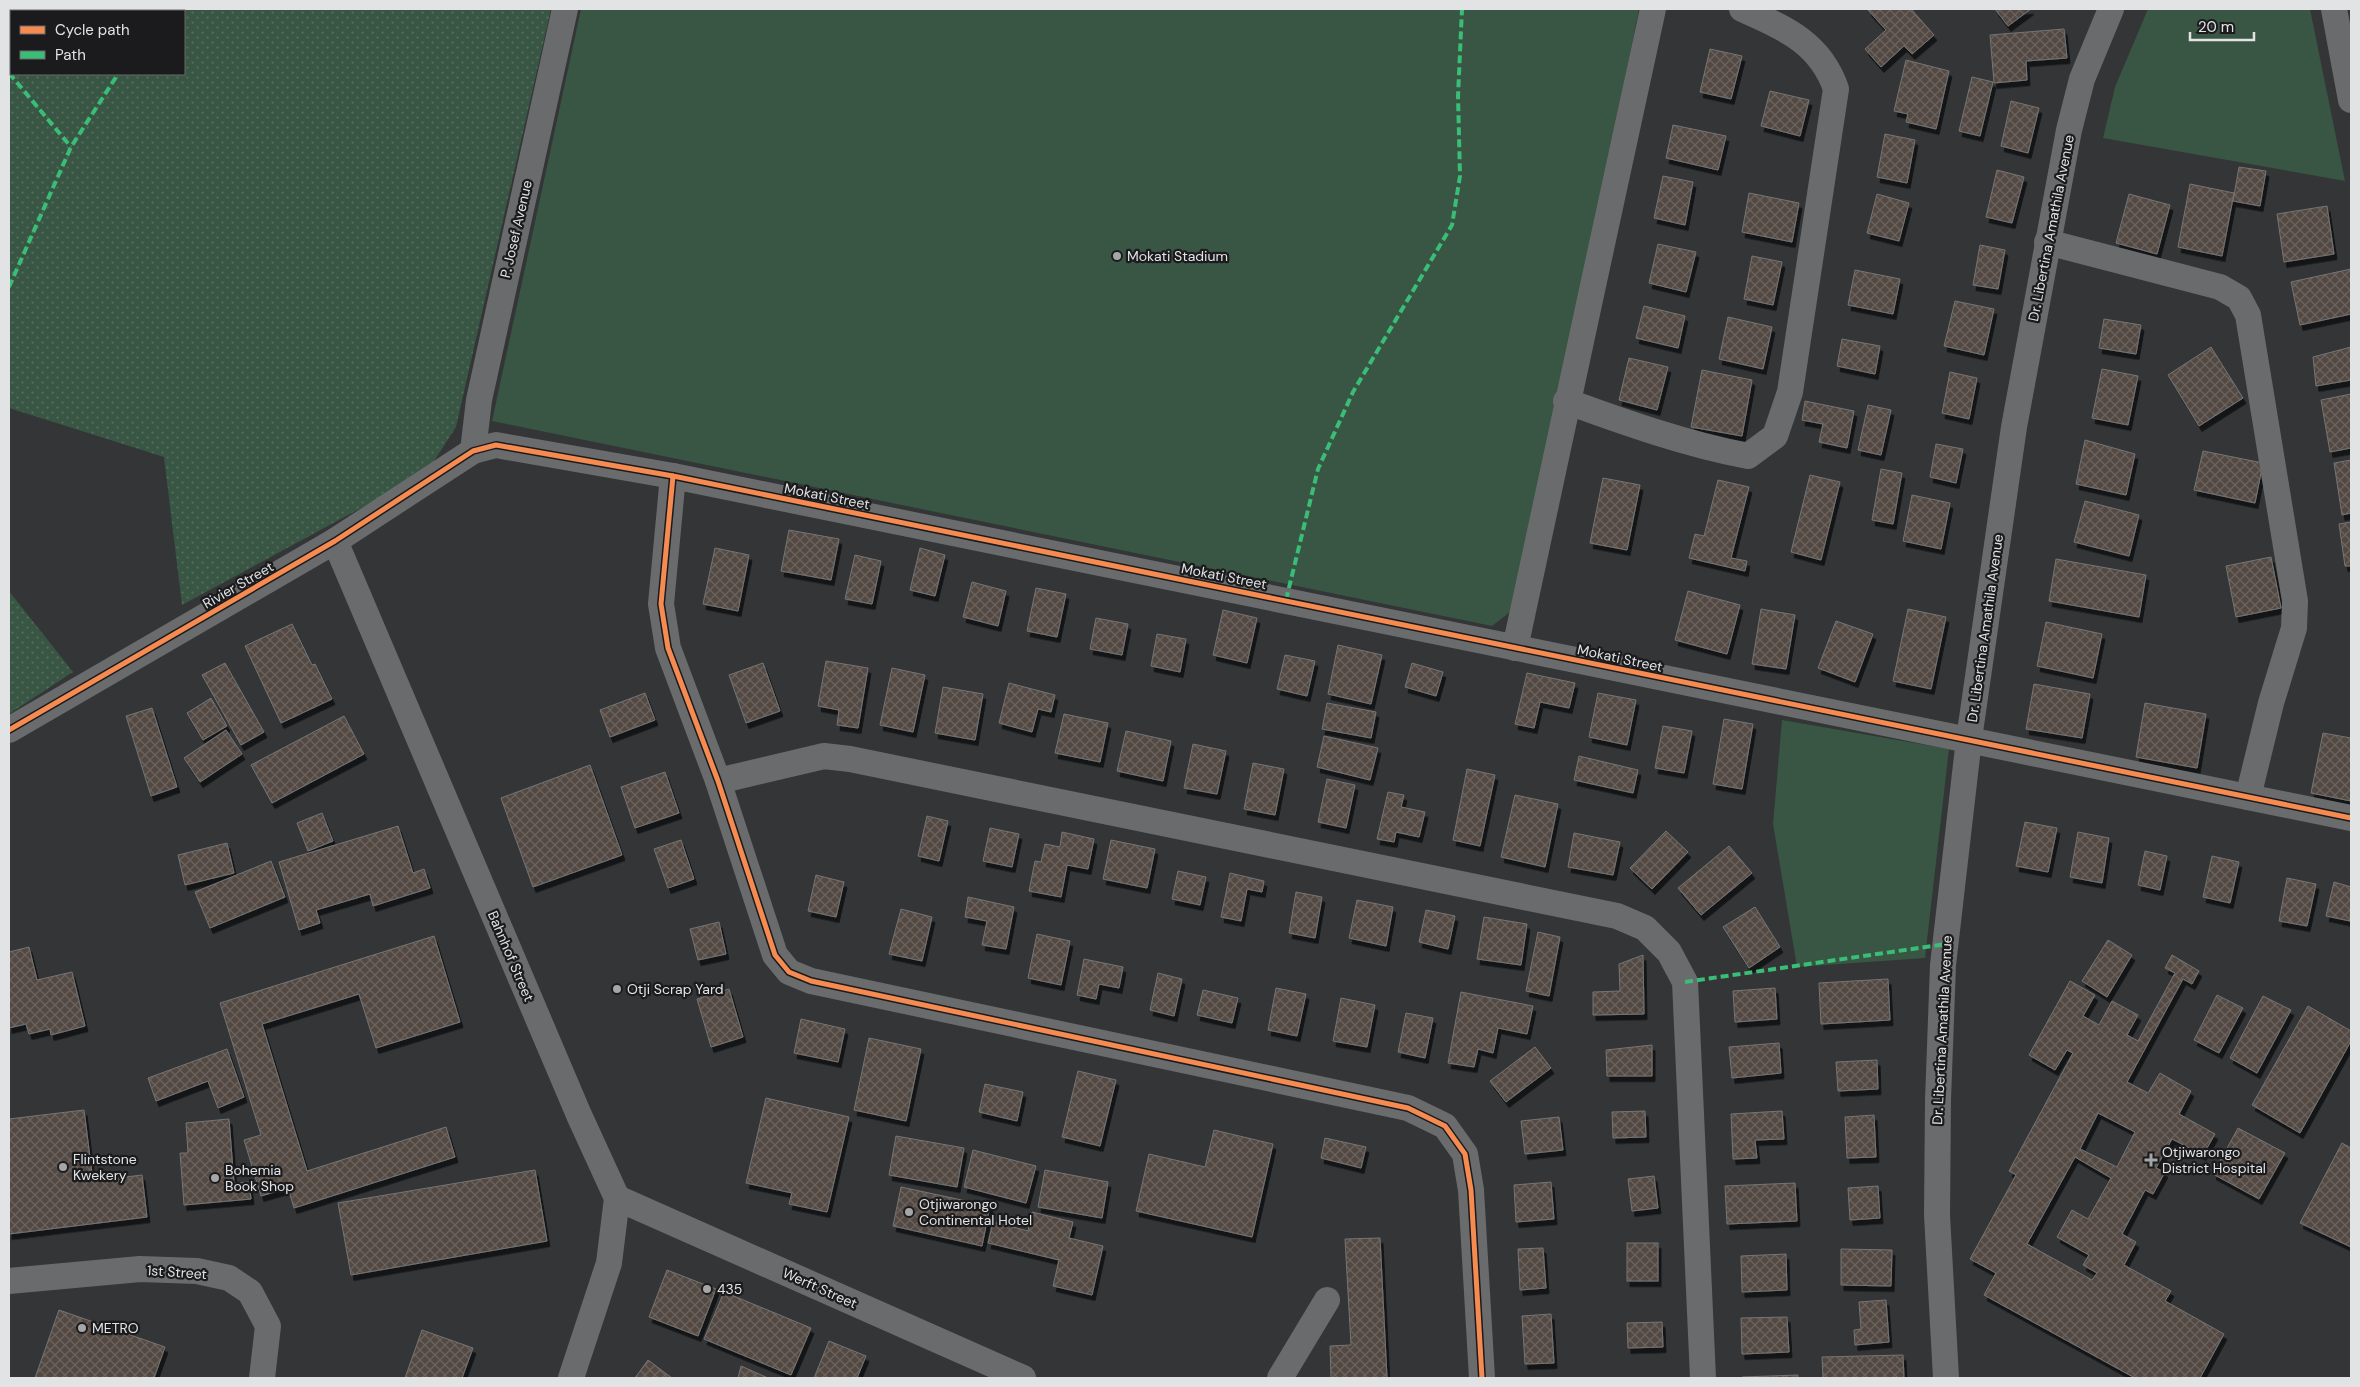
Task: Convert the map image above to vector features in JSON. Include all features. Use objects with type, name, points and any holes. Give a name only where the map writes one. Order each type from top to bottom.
[{"type":"street","name":"P. Josef Avenue","points":[[474,451],[479,400],[565,9]]},
{"type":"street","points":[[1515,648],[1566,401],[1605,240],[1653,9]]},
{"type":"street","points":[[1566,401],[1640,428],[1714,449],[1748,456],[1774,436],[1790,392],[1836,90],[1829,70],[1809,47],[1784,28],[1742,9]]},
{"type":"street","name":"Dr. Libertina Amathila Avenue","points":[[1946,1378],[1937,1215],[1938,1100],[1943,965],[1969,739],[2014,427],[2047,242],[2069,130],[2082,79],[2111,9]]},
{"type":"street","points":[[2334,9],[2351,100]]},
{"type":"street","points":[[2047,242],[2220,287],[2239,298],[2248,315],[2295,601],[2294,628],[2271,702],[2248,797]]},
{"type":"street","name":"Mokati Street","points":[[474,451],[496,445],[673,476],[2351,818]]},
{"type":"street","name":"Rivier Street","points":[[9,730],[335,541],[474,451]]},
{"type":"street","points":[[673,476],[661,604],[668,648],[718,780],[775,955],[789,972],[820,983],[1408,1108],[1445,1126],[1465,1154],[1471,1190],[1482,1378]]},
{"type":"street","name":"Bahnhof Street","points":[[335,541],[616,1198]]},
{"type":"street","points":[[718,780],[824,756],[850,759],[1617,916],[1645,928],[1669,952],[1685,982],[1703,1378]]},
{"type":"street","points":[[571,1378],[608,1263],[616,1198]]},
{"type":"street","name":"Werft Street","points":[[616,1198],[1023,1378]]},
{"type":"street","name":"1st Street","points":[[9,1281],[140,1269],[197,1271],[229,1278],[250,1292],[268,1326],[262,1378]]},
{"type":"street","points":[[1280,1378],[1326,1300]]},
{"type":"green space","points":[[9,9],[551,9],[456,427],[434,461],[374,501],[182,605],[164,457],[9,408]]},
{"type":"green space","points":[[581,9],[1639,9],[1593,239],[1514,609],[1492,626],[492,421]]},
{"type":"green space","points":[[2148,9],[2310,9],[2345,181],[2103,138],[2115,87]]},
{"type":"green space","points":[[9,591],[73,672],[9,714]]},
{"type":"green space","points":[[1782,720],[1949,749],[1925,958],[1797,967],[1773,824]]},
{"type":"building","points":[[1911,9],[1934,35],[1912,54],[1904,46],[1881,67],[1865,49],[1886,30],[1868,10]]},
{"type":"building","points":[[1995,9],[2031,9],[2008,26]]},
{"type":"building","points":[[2064,29],[2067,58],[2026,61],[2027,80],[1994,83],[1990,35]]},
{"type":"building","points":[[1710,49],[1742,56],[1731,99],[1700,92]]},
{"type":"building","points":[[1906,60],[1949,71],[1936,129],[1906,122],[1908,114],[1894,111]]},
{"type":"building","points":[[1972,77],[1993,82],[1980,136],[1959,131]]},
{"type":"building","points":[[1770,91],[1809,100],[1800,136],[1761,126]]},
{"type":"building","points":[[2011,101],[2039,108],[2028,153],[2001,146]]},
{"type":"building","points":[[1673,125],[1726,136],[1718,170],[1666,158]]},
{"type":"building","points":[[1885,134],[1915,140],[1907,183],[1877,177]]},
{"type":"building","points":[[2239,167],[2266,171],[2260,206],[2233,201]]},
{"type":"building","points":[[1997,170],[2024,177],[2012,223],[1986,217]]},
{"type":"building","points":[[1663,176],[1693,182],[1685,225],[1654,218]]},
{"type":"building","points":[[2190,184],[2234,193],[2222,256],[2178,247]]},
{"type":"building","points":[[1749,193],[1799,203],[1792,242],[1742,232]]},
{"type":"building","points":[[1877,194],[1909,203],[1899,241],[1867,233]]},
{"type":"building","points":[[2129,194],[2170,205],[2157,254],[2116,243]]},
{"type":"building","points":[[2327,206],[2334,254],[2284,262],[2277,214]]},
{"type":"building","points":[[1658,244],[1696,252],[1686,292],[1649,283]]},
{"type":"building","points":[[1980,245],[2005,250],[1998,289],[1973,285]]},
{"type":"building","points":[[1752,256],[1782,262],[1773,305],[1744,299]]},
{"type":"building","points":[[2351,269],[2351,314],[2300,325],[2291,282]]},
{"type":"building","points":[[1855,270],[1900,279],[1893,314],[1848,305]]},
{"type":"building","points":[[1955,301],[1994,309],[1984,355],[1944,346]]},
{"type":"building","points":[[1644,306],[1685,316],[1678,348],[1636,338]]},
{"type":"building","points":[[1728,317],[1772,327],[1763,369],[1719,359]]},
{"type":"building","points":[[2104,319],[2141,325],[2136,354],[2099,348]]},
{"type":"building","points":[[1842,339],[1880,346],[1875,374],[1837,366]]},
{"type":"building","points":[[2211,347],[2243,398],[2199,426],[2168,375]]},
{"type":"building","points":[[2351,347],[2351,380],[2316,386],[2313,357]]},
{"type":"building","points":[[1629,358],[1668,367],[1657,410],[1619,400]]},
{"type":"building","points":[[2102,369],[2138,376],[2128,425],[2092,418]]},
{"type":"building","points":[[1702,370],[1752,380],[1742,436],[1691,427]]},
{"type":"building","points":[[1950,372],[1977,378],[1969,419],[1942,413]]},
{"type":"building","points":[[2351,394],[2351,448],[2330,452],[2321,400]]},
{"type":"building","points":[[1805,401],[1854,411],[1847,448],[1819,442],[1823,424],[1802,420]]},
{"type":"building","points":[[1868,405],[1891,410],[1881,455],[1858,450]]},
{"type":"building","points":[[2085,440],[2135,454],[2126,495],[2076,484]]},
{"type":"building","points":[[1936,444],[1963,449],[1956,483],[1930,477]]},
{"type":"building","points":[[2203,451],[2263,463],[2255,503],[2194,490]]},
{"type":"building","points":[[2351,460],[2351,513],[2342,515],[2334,463]]},
{"type":"building","points":[[1881,469],[1902,473],[1893,524],[1872,520]]},
{"type":"building","points":[[1810,475],[1840,482],[1821,560],[1791,552]]},
{"type":"building","points":[[1603,478],[1640,485],[1627,550],[1590,543]]},
{"type":"building","points":[[1718,480],[1749,487],[1731,558],[1747,561],[1745,571],[1689,558],[1695,534],[1704,536]]},
{"type":"building","points":[[1912,495],[1950,503],[1941,549],[1903,541]]},
{"type":"building","points":[[2085,501],[2139,515],[2129,556],[2074,542]]},
{"type":"building","points":[[2351,522],[2351,566],[2345,566],[2339,524]]},
{"type":"building","points":[[789,530],[839,539],[831,580],[781,571]]},
{"type":"building","points":[[715,548],[749,555],[738,611],[703,604]]},
{"type":"building","points":[[920,548],[945,555],[935,596],[910,590]]},
{"type":"building","points":[[855,555],[881,561],[872,604],[845,599]]},
{"type":"building","points":[[2271,557],[2281,608],[2236,617],[2226,566]]},
{"type":"building","points":[[2056,559],[2146,575],[2139,617],[2049,601]]},
{"type":"building","points":[[972,582],[1006,591],[998,626],[963,617]]},
{"type":"building","points":[[1036,588],[1066,594],[1057,637],[1027,631]]},
{"type":"building","points":[[1688,591],[1740,605],[1727,654],[1675,640]]},
{"type":"building","points":[[1761,609],[1795,615],[1786,669],[1752,664]]},
{"type":"building","points":[[1908,609],[1946,617],[1931,689],[1893,681]]},
{"type":"building","points":[[1223,610],[1257,618],[1247,663],[1213,655]]},
{"type":"building","points":[[1096,618],[1128,624],[1122,655],[1090,649]]},
{"type":"building","points":[[1836,621],[1873,634],[1855,682],[1818,668]]},
{"type":"building","points":[[2046,622],[2102,634],[2093,678],[2037,666]]},
{"type":"building","points":[[292,624],[312,665],[315,664],[332,699],[281,723],[245,646]]},
{"type":"building","points":[[1157,634],[1186,639],[1180,672],[1151,666]]},
{"type":"building","points":[[1338,645],[1382,655],[1371,704],[1328,694]]},
{"type":"building","points":[[1285,655],[1315,661],[1307,696],[1277,689]]},
{"type":"building","points":[[826,661],[868,668],[858,728],[837,725],[839,710],[818,706]]},
{"type":"building","points":[[225,663],[264,732],[241,745],[202,675]]},
{"type":"building","points":[[763,663],[780,711],[746,723],[729,675]]},
{"type":"building","points":[[1412,663],[1443,672],[1436,696],[1405,687]]},
{"type":"building","points":[[892,668],[925,675],[913,732],[880,725]]},
{"type":"building","points":[[1527,673],[1575,683],[1569,708],[1540,702],[1534,728],[1515,724]]},
{"type":"building","points":[[1009,683],[1055,695],[1051,712],[1038,709],[1032,732],[999,723]]},
{"type":"building","points":[[2034,684],[2090,694],[2082,738],[2026,729]]},
{"type":"building","points":[[943,687],[983,694],[975,740],[935,733]]},
{"type":"building","points":[[645,693],[655,720],[610,737],[600,710]]},
{"type":"building","points":[[1598,693],[1636,700],[1627,745],[1589,737]]},
{"type":"building","points":[[211,698],[227,726],[203,740],[187,713]]},
{"type":"building","points":[[1327,703],[1376,712],[1371,738],[1322,729]]},
{"type":"building","points":[[2145,703],[2206,714],[2197,768],[2136,757]]},
{"type":"building","points":[[152,708],[177,787],[151,796],[126,716]]},
{"type":"building","points":[[1064,714],[1108,723],[1100,762],[1055,753]]},
{"type":"building","points":[[344,716],[364,754],[272,803],[251,765]]},
{"type":"building","points":[[1724,719],[1753,724],[1742,789],[1713,784]]},
{"type":"building","points":[[1663,726],[1692,731],[1684,773],[1655,768]]},
{"type":"building","points":[[226,730],[242,754],[200,782],[184,758]]},
{"type":"building","points":[[1126,731],[1171,741],[1163,781],[1117,771]]},
{"type":"building","points":[[2323,733],[2351,738],[2351,801],[2311,793]]},
{"type":"building","points":[[1324,736],[1378,748],[1370,780],[1317,767]]},
{"type":"building","points":[[1193,744],[1226,751],[1217,794],[1184,788]]},
{"type":"building","points":[[1579,756],[1638,770],[1633,793],[1574,780]]},
{"type":"building","points":[[1253,763],[1284,769],[1275,815],[1244,809]]},
{"type":"building","points":[[590,765],[622,855],[533,887],[501,798]]},
{"type":"building","points":[[1467,769],[1495,775],[1480,846],[1453,840]]},
{"type":"building","points":[[665,772],[679,813],[635,828],[621,787]]},
{"type":"building","points":[[1327,779],[1355,785],[1346,828],[1318,822]]},
{"type":"building","points":[[1388,792],[1404,795],[1401,807],[1425,812],[1419,837],[1396,832],[1394,842],[1377,839]]},
{"type":"building","points":[[1515,795],[1558,804],[1545,867],[1501,857]]},
{"type":"building","points":[[322,813],[333,841],[308,851],[297,823]]},
{"type":"building","points":[[927,816],[948,821],[939,861],[918,856]]},
{"type":"building","points":[[2025,822],[2057,828],[2048,872],[2016,866]]},
{"type":"building","points":[[398,826],[413,873],[424,869],[430,888],[373,906],[370,894],[316,910],[320,923],[299,930],[279,862]]},
{"type":"building","points":[[990,828],[1019,834],[1012,867],[983,861]]},
{"type":"building","points":[[1666,831],[1688,852],[1652,889],[1630,868]]},
{"type":"building","points":[[1062,832],[1094,839],[1088,869],[1067,865],[1061,897],[1029,891],[1035,861],[1041,862],[1045,844],[1060,847]]},
{"type":"building","points":[[2078,832],[2109,838],[2102,883],[2070,877]]},
{"type":"building","points":[[1574,833],[1620,842],[1613,875],[1568,867]]},
{"type":"building","points":[[681,840],[694,879],[668,888],[654,849]]},
{"type":"building","points":[[1111,840],[1155,849],[1147,888],[1103,879]]},
{"type":"building","points":[[227,843],[234,873],[185,885],[178,855]]},
{"type":"building","points":[[1729,846],[1752,873],[1701,915],[1678,888]]},
{"type":"building","points":[[2145,851],[2167,856],[2160,890],[2138,885]]},
{"type":"building","points":[[2212,856],[2239,862],[2230,903],[2203,897]]},
{"type":"building","points":[[271,861],[285,897],[210,928],[195,892]]},
{"type":"building","points":[[1178,871],[1206,877],[1200,905],[1172,899]]},
{"type":"building","points":[[1230,873],[1264,881],[1262,892],[1247,889],[1241,921],[1221,917]]},
{"type":"building","points":[[816,875],[844,882],[836,917],[808,911]]},
{"type":"building","points":[[2287,878],[2316,884],[2307,926],[2279,921]]},
{"type":"building","points":[[2334,882],[2351,887],[2350,921],[2326,916]]},
{"type":"building","points":[[1296,892],[1322,897],[1315,938],[1289,933]]},
{"type":"building","points":[[968,897],[1014,907],[1006,949],[982,945],[987,921],[965,917]]},
{"type":"building","points":[[1357,900],[1393,907],[1386,946],[1349,938]]},
{"type":"building","points":[[1755,907],[1780,947],[1749,968],[1723,927]]},
{"type":"building","points":[[901,909],[932,917],[922,961],[889,954]]},
{"type":"building","points":[[1426,910],[1455,916],[1448,949],[1419,942]]},
{"type":"building","points":[[1484,917],[1527,924],[1521,965],[1477,959]]},
{"type":"building","points":[[719,922],[726,954],[698,960],[690,929]]},
{"type":"building","points":[[1538,932],[1560,937],[1549,996],[1526,991]]},
{"type":"building","points":[[1037,934],[1070,941],[1061,985],[1028,978]]},
{"type":"building","points":[[434,936],[460,1022],[376,1048],[359,994],[262,1024],[307,1171],[446,1127],[455,1157],[294,1208],[288,1188],[261,1196],[244,1140],[261,1135],[220,1003]]},
{"type":"building","points":[[2108,940],[2132,955],[2107,997],[2082,981]]},
{"type":"building","points":[[29,947],[37,980],[72,972],[85,1026],[51,1035],[50,1029],[29,1034],[26,1024],[9,1028],[9,952]]},
{"type":"building","points":[[1643,955],[1644,1014],[1593,1015],[1593,992],[1620,991],[1619,964]]},
{"type":"building","points":[[2172,955],[2199,971],[2192,984],[2183,979],[2127,1082],[2148,1093],[2160,1073],[2191,1091],[2179,1114],[2215,1134],[2203,1155],[2172,1139],[2156,1168],[2165,1172],[2153,1194],[2145,1190],[2122,1234],[2136,1242],[2124,1265],[2171,1291],[2165,1301],[2224,1334],[2200,1378],[2135,1378],[1984,1295],[1996,1273],[1970,1259],[2016,1175],[2009,1171],[2073,1053],[2067,1050],[2055,1070],[2029,1055],[2070,981],[2095,995],[2083,1016],[2099,1025],[2112,1001],[2138,1015],[2127,1035],[2138,1041],[2175,973],[2165,968]],"holes":[[[2098,1113],[2135,1132],[2117,1167],[2080,1149]],[[2075,1157],[2111,1178],[2088,1219],[2072,1210],[2057,1237],[2089,1255],[2083,1265],[2097,1273],[2092,1280],[2027,1244]]]},
{"type":"building","points":[[1084,959],[1123,967],[1119,988],[1099,984],[1096,999],[1077,995]]},
{"type":"building","points":[[1158,973],[1182,979],[1174,1016],[1150,1010]]},
{"type":"building","points":[[1888,979],[1890,1020],[1821,1024],[1819,983]]},
{"type":"building","points":[[1276,988],[1306,994],[1297,1036],[1268,1030]]},
{"type":"building","points":[[1775,988],[1777,1019],[1735,1022],[1733,991]]},
{"type":"building","points":[[729,989],[743,1037],[711,1047],[697,999]]},
{"type":"building","points":[[1203,990],[1238,998],[1232,1023],[1197,1015]]},
{"type":"building","points":[[1461,992],[1533,1006],[1527,1034],[1498,1028],[1493,1053],[1478,1049],[1474,1067],[1448,1063]]},
{"type":"building","points":[[2217,995],[2243,1008],[2219,1053],[2194,1040]]},
{"type":"building","points":[[2263,996],[2291,1010],[2257,1073],[2230,1058]]},
{"type":"building","points":[[1341,998],[1375,1005],[1367,1047],[1333,1041]]},
{"type":"building","points":[[2308,1006],[2351,1031],[2351,1041],[2300,1133],[2252,1105]]},
{"type":"building","points":[[1406,1013],[1433,1018],[1425,1058],[1398,1052]]},
{"type":"building","points":[[801,1019],[845,1029],[838,1062],[794,1053]]},
{"type":"building","points":[[869,1038],[921,1049],[906,1121],[854,1110]]},
{"type":"building","points":[[1779,1043],[1781,1073],[1732,1078],[1729,1047]]},
{"type":"building","points":[[1652,1045],[1652,1076],[1607,1076],[1606,1050]]},
{"type":"building","points":[[1535,1047],[1551,1068],[1506,1102],[1490,1081]]},
{"type":"building","points":[[227,1049],[244,1097],[218,1108],[208,1081],[156,1101],[148,1078]]},
{"type":"building","points":[[1877,1060],[1878,1089],[1838,1091],[1836,1062]]},
{"type":"building","points":[[1078,1071],[1116,1080],[1100,1146],[1062,1137]]},
{"type":"building","points":[[985,1084],[1023,1092],[1017,1121],[979,1112]]},
{"type":"building","points":[[766,1098],[849,1117],[827,1212],[789,1204],[792,1193],[746,1183]]},
{"type":"building","points":[[84,1110],[93,1181],[142,1175],[147,1217],[9,1234],[9,1119]]},
{"type":"building","points":[[1645,1111],[1646,1137],[1613,1138],[1612,1112]]},
{"type":"building","points":[[1782,1111],[1784,1139],[1755,1140],[1757,1158],[1733,1159],[1731,1114]]},
{"type":"building","points":[[1874,1115],[1876,1157],[1847,1158],[1845,1117]]},
{"type":"building","points":[[1559,1117],[1563,1150],[1525,1154],[1521,1121]]},
{"type":"building","points":[[229,1119],[234,1183],[249,1182],[251,1199],[184,1205],[180,1153],[188,1153],[186,1123]]},
{"type":"building","points":[[2238,1128],[2285,1153],[2259,1199],[2213,1174]]},
{"type":"building","points":[[1214,1130],[1273,1144],[1252,1237],[1136,1211],[1149,1154],[1205,1167]]},
{"type":"building","points":[[896,1136],[964,1148],[957,1187],[889,1175]]},
{"type":"building","points":[[1325,1138],[1366,1147],[1361,1168],[1321,1158]]},
{"type":"building","points":[[2342,1143],[2351,1148],[2351,1247],[2300,1223]]},
{"type":"building","points":[[973,1150],[1036,1166],[1026,1203],[964,1187]]},
{"type":"building","points":[[535,1170],[547,1241],[351,1275],[338,1203]]},
{"type":"building","points":[[1045,1170],[1108,1182],[1102,1218],[1038,1207]]},
{"type":"building","points":[[1654,1176],[1658,1208],[1632,1211],[1628,1179]]},
{"type":"building","points":[[1551,1182],[1554,1219],[1516,1222],[1514,1185]]},
{"type":"building","points":[[1795,1183],[1797,1221],[1727,1224],[1725,1186]]},
{"type":"building","points":[[1878,1186],[1880,1218],[1850,1220],[1848,1188]]},
{"type":"building","points":[[901,1187],[990,1206],[982,1246],[893,1226]]},
{"type":"building","points":[[1032,1212],[1073,1222],[1069,1238],[1103,1246],[1092,1295],[1053,1286],[1059,1260],[988,1243],[993,1222],[1028,1231]]},
{"type":"building","points":[[1380,1238],[1387,1378],[1331,1378],[1330,1346],[1351,1345],[1345,1239]]},
{"type":"building","points":[[1627,1243],[1658,1243],[1658,1281],[1627,1281]]},
{"type":"building","points":[[1543,1248],[1546,1288],[1520,1290],[1518,1249]]},
{"type":"building","points":[[1841,1249],[1892,1250],[1891,1286],[1841,1285]]},
{"type":"building","points":[[1786,1254],[1787,1290],[1742,1292],[1741,1256]]},
{"type":"building","points":[[667,1270],[716,1289],[698,1336],[649,1317]]},
{"type":"building","points":[[724,1292],[811,1328],[791,1375],[704,1339]]},
{"type":"building","points":[[1886,1300],[1889,1342],[1855,1345],[1854,1330],[1861,1329],[1859,1302]]},
{"type":"building","name":"METRO","points":[[59,1310],[165,1347],[154,1378],[35,1378]]},
{"type":"building","points":[[1551,1314],[1554,1363],[1525,1364],[1522,1316]]},
{"type":"building","points":[[1787,1317],[1789,1352],[1742,1354],[1741,1318]]},
{"type":"building","points":[[1662,1322],[1663,1347],[1628,1348],[1627,1323]]},
{"type":"building","points":[[422,1330],[473,1348],[462,1378],[405,1378]]},
{"type":"building","points":[[829,1341],[866,1356],[857,1378],[814,1378]]},
{"type":"building","points":[[1903,1355],[1904,1378],[1823,1378],[1822,1357]]},
{"type":"building","points":[[648,1360],[672,1378],[635,1378]]},
{"type":"building","points":[[741,1366],[768,1378],[738,1378]]},
{"type":"building","points":[[1798,1375],[1798,1378],[1742,1378],[1742,1377]]},
{"type":"marked path","points":[[1286,600],[1318,469],[1353,392],[1452,225],[1460,176],[1458,96],[1462,9]]},
{"type":"marked path","points":[[11,75],[71,147]]},
{"type":"marked path","points":[[9,287],[71,147],[117,75]]},
{"type":"marked path","points":[[1685,982],[1946,944]]},
{"type":"cycle path","points":[[9,730],[335,541],[473,451],[496,445],[673,476],[2351,818]]},
{"type":"cycle path","points":[[673,476],[661,604],[668,648],[718,781],[775,955],[789,972],[811,981],[1408,1108],[1445,1126],[1465,1154],[1471,1190],[1482,1378]]},
{"type":"place","name":"Mokati Stadium","points":[[1117,256]]},
{"type":"place","name":"Otji Scrap Yard","points":[[617,989]]},
{"type":"place","name":"Otjiwarongo District Hospital","points":[[2151,1160]]},
{"type":"place","name":"Flintstone Kwekery","points":[[63,1167]]},
{"type":"place","name":"Bohemia Book Shop","points":[[215,1178]]},
{"type":"place","name":"Otjiwarongo Continental Hotel","points":[[909,1212]]},
{"type":"place","name":"435","points":[[707,1289]]},
{"type":"place","name":"METRO","points":[[82,1328]]}]
